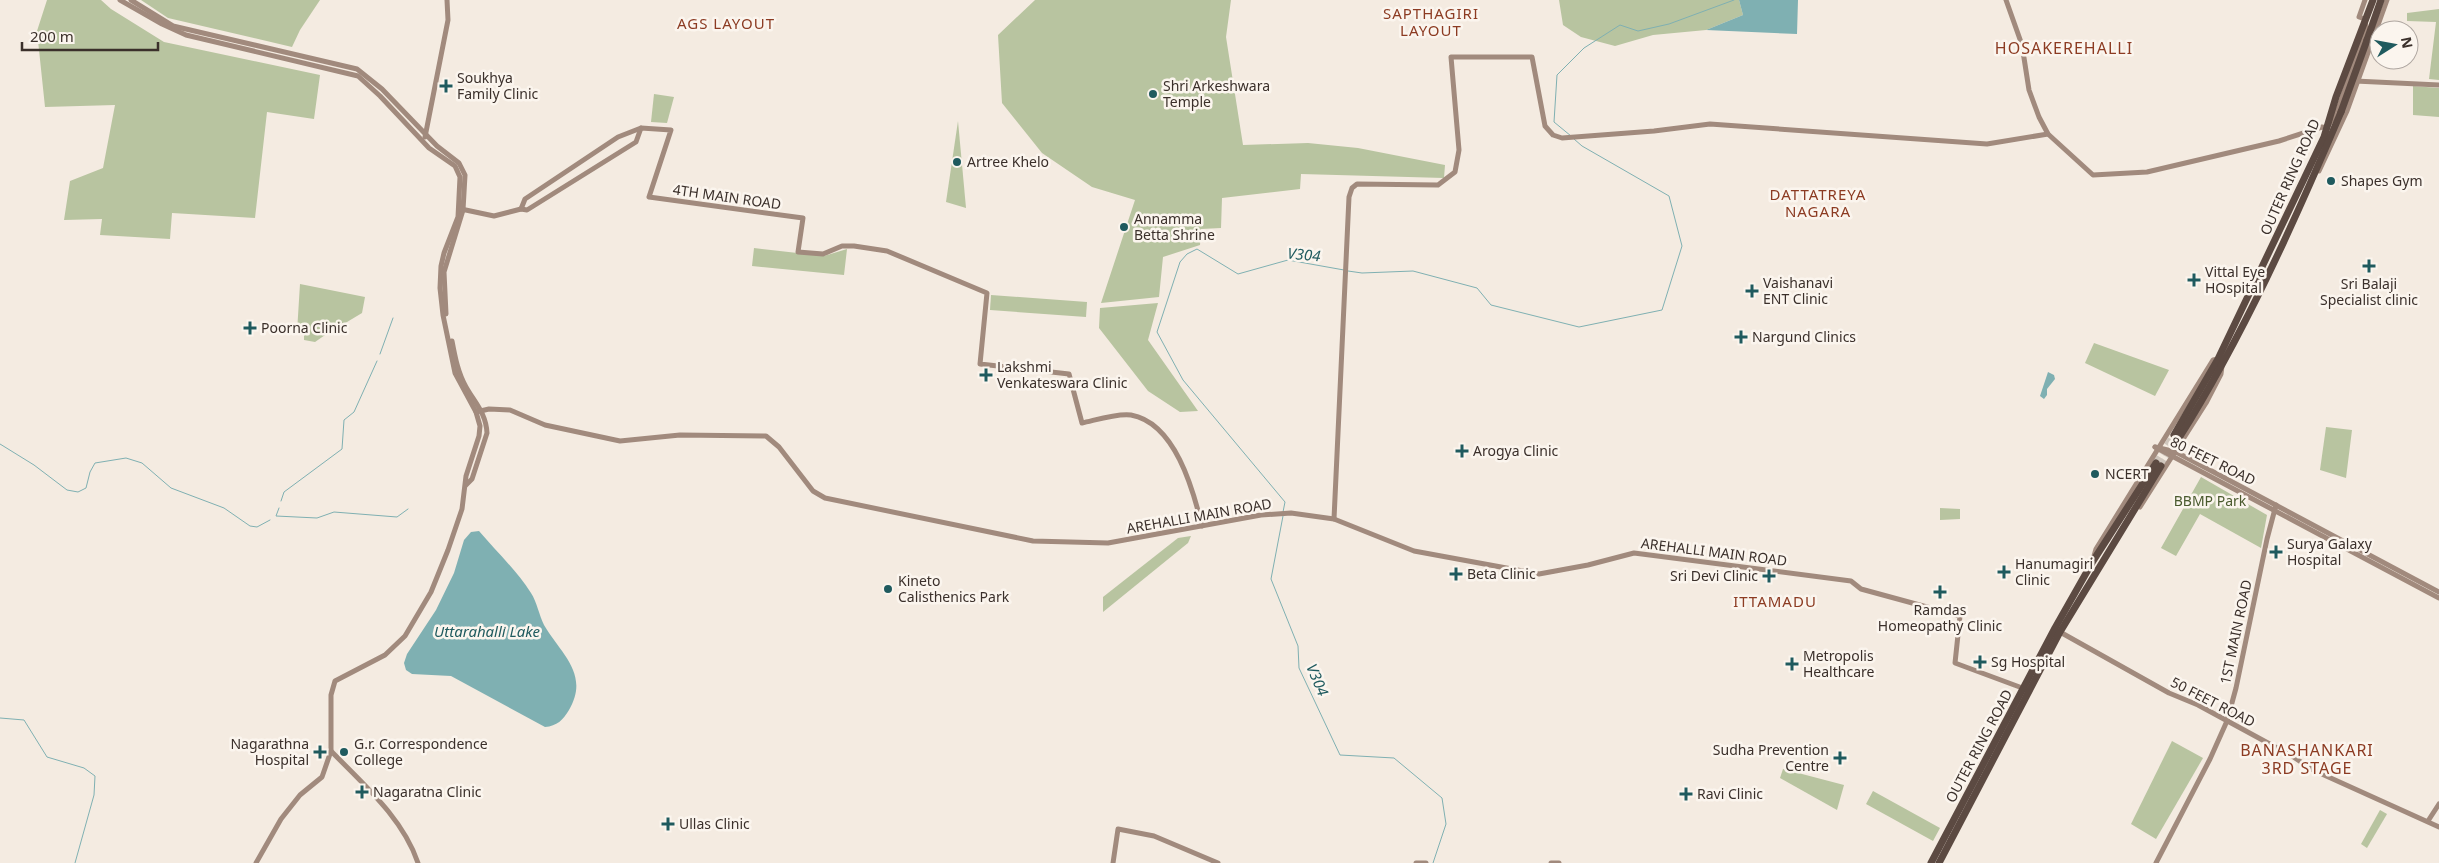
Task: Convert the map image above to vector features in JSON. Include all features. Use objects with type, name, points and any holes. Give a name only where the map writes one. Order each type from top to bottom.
[{"type":"highway","name":"OUTER RING ROAD","points":[[2220,362],[2328,128],[2336,97],[2362,18],[2373,0]]},
{"type":"highway","name":"OUTER RING ROAD","points":[[2220,362],[2344,112],[2381,0]]},
{"type":"highway","points":[[2176,437],[2220,362]]},
{"type":"highway","points":[[2096,563],[2158,464]]},
{"type":"highway","name":"OUTER RING ROAD","points":[[1939,863],[2026,689],[2060,632],[2096,563]]},
{"type":"highway","name":"OUTER RING ROAD","points":[[1931,863],[2096,563]]},
{"type":"street","points":[[120,0],[162,24],[186,35],[350,72],[361,78],[382,93],[424,143],[458,170],[461,209]]},
{"type":"street","points":[[131,0],[173,26],[357,69],[425,135],[464,168],[465,175],[461,209],[449,238],[441,266],[441,302],[455,372],[479,411],[480,431],[466,476],[462,509],[445,559],[431,592],[405,636],[385,655],[335,681],[331,695],[331,751],[320,780],[304,791],[295,801],[274,830],[256,863]]},
{"type":"street","points":[[424,143],[448,20],[447,0]]},
{"type":"street","points":[[2006,0],[2022,45],[2029,90],[2048,134],[2093,175],[2147,172],[2279,141],[2314,129],[2328,128],[2338,109],[2366,29],[2362,18],[2365,0]]},
{"type":"street","points":[[2308,186],[2318,174],[2344,112],[2351,100],[2388,0]]},
{"type":"street","points":[[1334,519],[1349,197],[1354,186],[1438,186],[1455,172],[1459,150],[1451,57],[1532,57],[1545,126],[1553,135],[1562,138],[1578,138],[1710,124],[1987,144],[2048,134]]},
{"type":"street","points":[[2348,80],[2439,85]]},
{"type":"street","points":[[461,209],[494,216],[521,209],[527,210],[636,142],[641,128]]},
{"type":"street","points":[[521,209],[525,199],[555,178],[618,137],[641,128]]},
{"type":"street","name":"4TH MAIN ROAD","points":[[641,128],[671,130],[649,197],[803,218],[798,252],[823,254],[842,246],[887,251],[986,293],[980,364],[1069,374],[1082,423],[1130,415],[1151,422],[1167,439],[1193,488],[1202,526]]},
{"type":"street","points":[[2214,360],[2220,362],[2222,374],[2214,390],[2110,556],[2096,563],[2096,549],[2158,448],[2214,360]]},
{"type":"street","name":"AREHALLI MAIN ROAD","points":[[479,411],[510,410],[545,425],[570,432],[620,441],[680,435],[766,436],[779,447],[814,490],[825,498],[1028,541],[1108,543],[1202,526],[1291,513],[1334,519],[1414,551],[1539,574],[1588,566],[1634,553],[1851,581],[1861,589],[1960,616],[1955,663],[2026,689]]},
{"type":"street","name":"80 FEET ROAD","points":[[2158,448],[2174,453],[2439,598]]},
{"type":"street","name":"80 FEET ROAD","points":[[2276,508],[2439,592]]},
{"type":"street","name":"1ST MAIN ROAD","points":[[2156,863],[2210,760],[2227,721],[2236,688],[2267,539],[2276,508]]},
{"type":"street","name":"50 FEET ROAD","points":[[2060,632],[2169,693],[2198,705],[2314,770],[2371,798],[2439,827]]},
{"type":"street","points":[[331,751],[392,818],[406,837],[418,863]]},
{"type":"street","points":[[2428,821],[2439,804]]},
{"type":"street","points":[[1112,863],[1118,829],[1154,836],[1218,863]]},
{"type":"street","points":[[1416,863],[1426,863]]},
{"type":"street","points":[[1552,863],[1559,863]]},
{"type":"green space","points":[[47,0],[101,0],[111,9],[164,42],[320,75],[314,119],[267,112],[255,218],[172,213],[170,239],[100,235],[102,219],[64,220],[70,181],[103,168],[115,105],[45,107],[37,31]]},
{"type":"green space","points":[[141,0],[320,0],[300,30],[292,47],[168,18]]},
{"type":"green space","points":[[1035,0],[1231,0],[1226,37],[1243,145],[1308,143],[1358,148],[1445,165],[1444,178],[1301,174],[1300,189],[1222,198],[1221,228],[1201,229],[1200,245],[1163,257],[1159,297],[1101,303],[1135,200],[1092,187],[1042,153],[1002,103],[998,35]]},
{"type":"green space","points":[[1559,0],[1739,0],[1743,15],[1706,30],[1653,35],[1615,46],[1581,37],[1563,25]]},
{"type":"green space","points":[[2439,9],[2439,80],[2429,79],[2436,22],[2407,20],[2407,13]]},
{"type":"green space","points":[[2413,86],[2439,88],[2439,117],[2413,115]]},
{"type":"green space","points":[[654,94],[674,97],[667,123],[651,122]]},
{"type":"green space","name":"Artree Khelo","points":[[958,121],[966,208],[946,202]]},
{"type":"green space","points":[[754,248],[824,256],[847,249],[844,275],[752,266]]},
{"type":"green space","points":[[300,284],[365,297],[362,313],[342,325],[333,325],[328,333],[315,342],[304,340],[304,333],[297,332]]},
{"type":"green space","points":[[991,295],[1087,302],[1086,317],[990,310]]},
{"type":"green space","points":[[1158,303],[1148,340],[1198,411],[1180,412],[1148,391],[1099,328],[1100,308]]},
{"type":"green space","points":[[2094,343],[2169,370],[2155,396],[2085,363]]},
{"type":"green space","points":[[2326,427],[2352,430],[2346,478],[2320,470]]},
{"type":"green space","name":"BBMP Park","points":[[2201,477],[2267,515],[2261,548],[2200,514],[2176,556],[2161,548]]},
{"type":"green space","points":[[1940,508],[1960,509],[1960,519],[1940,520]]},
{"type":"green space","points":[[1191,536],[1188,543],[1103,612],[1103,597],[1178,538]]},
{"type":"green space","points":[[2172,741],[2203,758],[2156,839],[2131,824]]},
{"type":"green space","points":[[1783,769],[1844,785],[1837,810],[1780,778]]},
{"type":"green space","points":[[1873,791],[1940,828],[1933,841],[1866,804]]},
{"type":"green space","points":[[2380,810],[2387,814],[2367,848],[2361,844]]},
{"type":"water","points":[[1739,0],[1798,0],[1797,34],[1706,30],[1743,15]]},
{"type":"water","points":[[2048,372],[2054,375],[2055,379],[2047,389],[2047,395],[2044,399],[2040,396]]},
{"type":"water","name":"Uttarahalli Lake","points":[[479,531],[513,569],[531,593],[544,625],[565,655],[575,675],[575,697],[564,717],[553,725],[545,727],[451,676],[412,674],[406,670],[404,663],[407,654],[436,610],[454,573],[464,540],[471,532]]},
{"type":"waterway","name":"V304","points":[[1571,136],[1554,122],[1557,75],[1584,48],[1620,25],[1638,31],[1669,24],[1734,0]]},
{"type":"waterway","name":"V304","points":[[1348,271],[1362,273],[1413,271],[1477,288],[1491,305],[1579,327],[1662,310],[1682,246],[1669,196],[1582,146],[1574,139]]},
{"type":"waterway","name":"V304","points":[[1283,512],[1285,502],[1183,380],[1157,332],[1180,262],[1187,254],[1197,249],[1238,274],[1288,260],[1344,270]]},
{"type":"waterway","points":[[380,354],[393,318]]},
{"type":"waterway","points":[[281,501],[284,492],[342,449],[344,420],[354,412],[377,361]]},
{"type":"waterway","points":[[0,444],[34,465],[67,490],[78,492],[86,488],[90,472],[95,463],[126,458],[142,463],[171,488],[224,508],[250,526],[257,527],[270,520]]},
{"type":"waterway","points":[[279,508],[276,516],[317,518],[334,512],[397,517],[408,509]]},
{"type":"waterway","name":"V304","points":[[1283,516],[1271,579],[1298,646],[1299,668],[1340,755],[1394,758],[1442,798],[1446,824],[1433,863]]},
{"type":"waterway","points":[[0,718],[24,720],[47,757],[84,768],[95,776],[94,795],[75,863]]},
{"type":"tunnel","points":[[2156,463],[2174,435]]},
{"type":"tunnel","points":[[2161,466],[2179,438]]},
{"type":"place","name":"Soukhya Family Clinic","points":[[446,86]]},
{"type":"place","name":"Shri Arkeshwara Temple","points":[[1153,94]]},
{"type":"place","name":"Artree Khelo","points":[[957,162]]},
{"type":"place","name":"Shapes Gym","points":[[2331,181]]},
{"type":"place","name":"Annamma Betta Shrine","points":[[1124,227]]},
{"type":"place","name":"Sri Balaji Specialist clinic","points":[[2369,266]]},
{"type":"place","name":"Vittal Eye HOspital","points":[[2194,280]]},
{"type":"place","name":"Vaishanavi ENT Clinic","points":[[1752,291]]},
{"type":"place","name":"Poorna Clinic","points":[[250,328]]},
{"type":"place","name":"Nargund Clinics","points":[[1741,337]]},
{"type":"place","name":"Lakshmi Venkateswara Clinic","points":[[986,375]]},
{"type":"place","name":"Arogya Clinic","points":[[1462,451]]},
{"type":"place","name":"NCERT","points":[[2095,474]]},
{"type":"place","name":"Surya Galaxy Hospital","points":[[2276,552]]},
{"type":"place","name":"Hanumagiri Clinic","points":[[2004,572]]},
{"type":"place","name":"Beta Clinic","points":[[1456,574]]},
{"type":"place","name":"Sri Devi Clinic","points":[[1769,576]]},
{"type":"place","name":"Kineto Calisthenics Park","points":[[888,589]]},
{"type":"place","name":"Ramdas Homeopathy Clinic","points":[[1940,592]]},
{"type":"place","name":"Sg Hospital","points":[[1980,662]]},
{"type":"place","name":"Metropolis Healthcare","points":[[1792,664]]},
{"type":"place","name":"Nagarathna Hospital","points":[[320,752]]},
{"type":"place","name":"G.r. Correspondence College","points":[[344,752]]},
{"type":"place","name":"Sudha Prevention Centre","points":[[1840,758]]},
{"type":"place","name":"Nagaratna Clinic","points":[[362,792]]},
{"type":"place","name":"Ravi Clinic","points":[[1686,794]]},
{"type":"place","name":"Ullas Clinic","points":[[668,824]]},
{"type":"district","name":"SAPTHAGIRI LAYOUT","points":[[1431,22]]},
{"type":"district","name":"AGS LAYOUT","points":[[726,24]]},
{"type":"district","name":"HOSAKEREHALLI","points":[[2064,48]]},
{"type":"district","name":"DATTATREYA NAGARA","points":[[1818,204]]},
{"type":"district","name":"ITTAMADU","points":[[1775,602]]},
{"type":"district","name":"BANASHANKARI 3RD STAGE","points":[[2307,759]]}]
